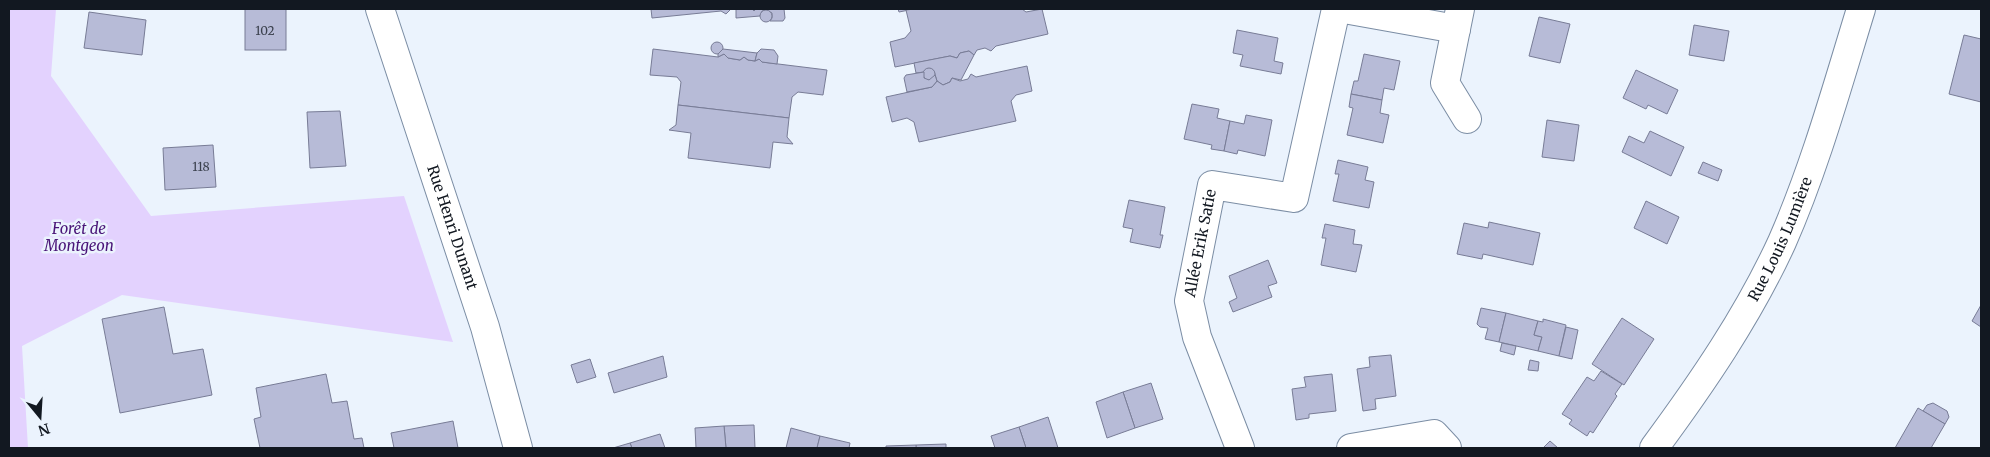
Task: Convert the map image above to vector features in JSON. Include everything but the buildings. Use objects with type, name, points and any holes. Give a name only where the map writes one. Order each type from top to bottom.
[{"type":"street","name":"Rue Henri Dunant","points":[[380,9],[485,327],[518,448]]},
{"type":"street","name":"Allée Erik Satie","points":[[1240,448],[1197,337],[1189,301],[1212,185],[1294,198],[1336,9]]},
{"type":"street","points":[[1344,9],[1458,19],[1445,83],[1467,119]]},
{"type":"street","name":"Rue Louis Lumière","points":[[1654,448],[1692,397],[1735,331],[1781,242],[1822,139],[1861,9]]},
{"type":"street","points":[[1352,448],[1434,434],[1447,448]]},
{"type":"green space","name":"Forêt de Montgeon","points":[[9,9],[56,9],[51,76],[151,216],[404,196],[453,342],[122,295],[22,346],[28,448],[9,448]]}]
